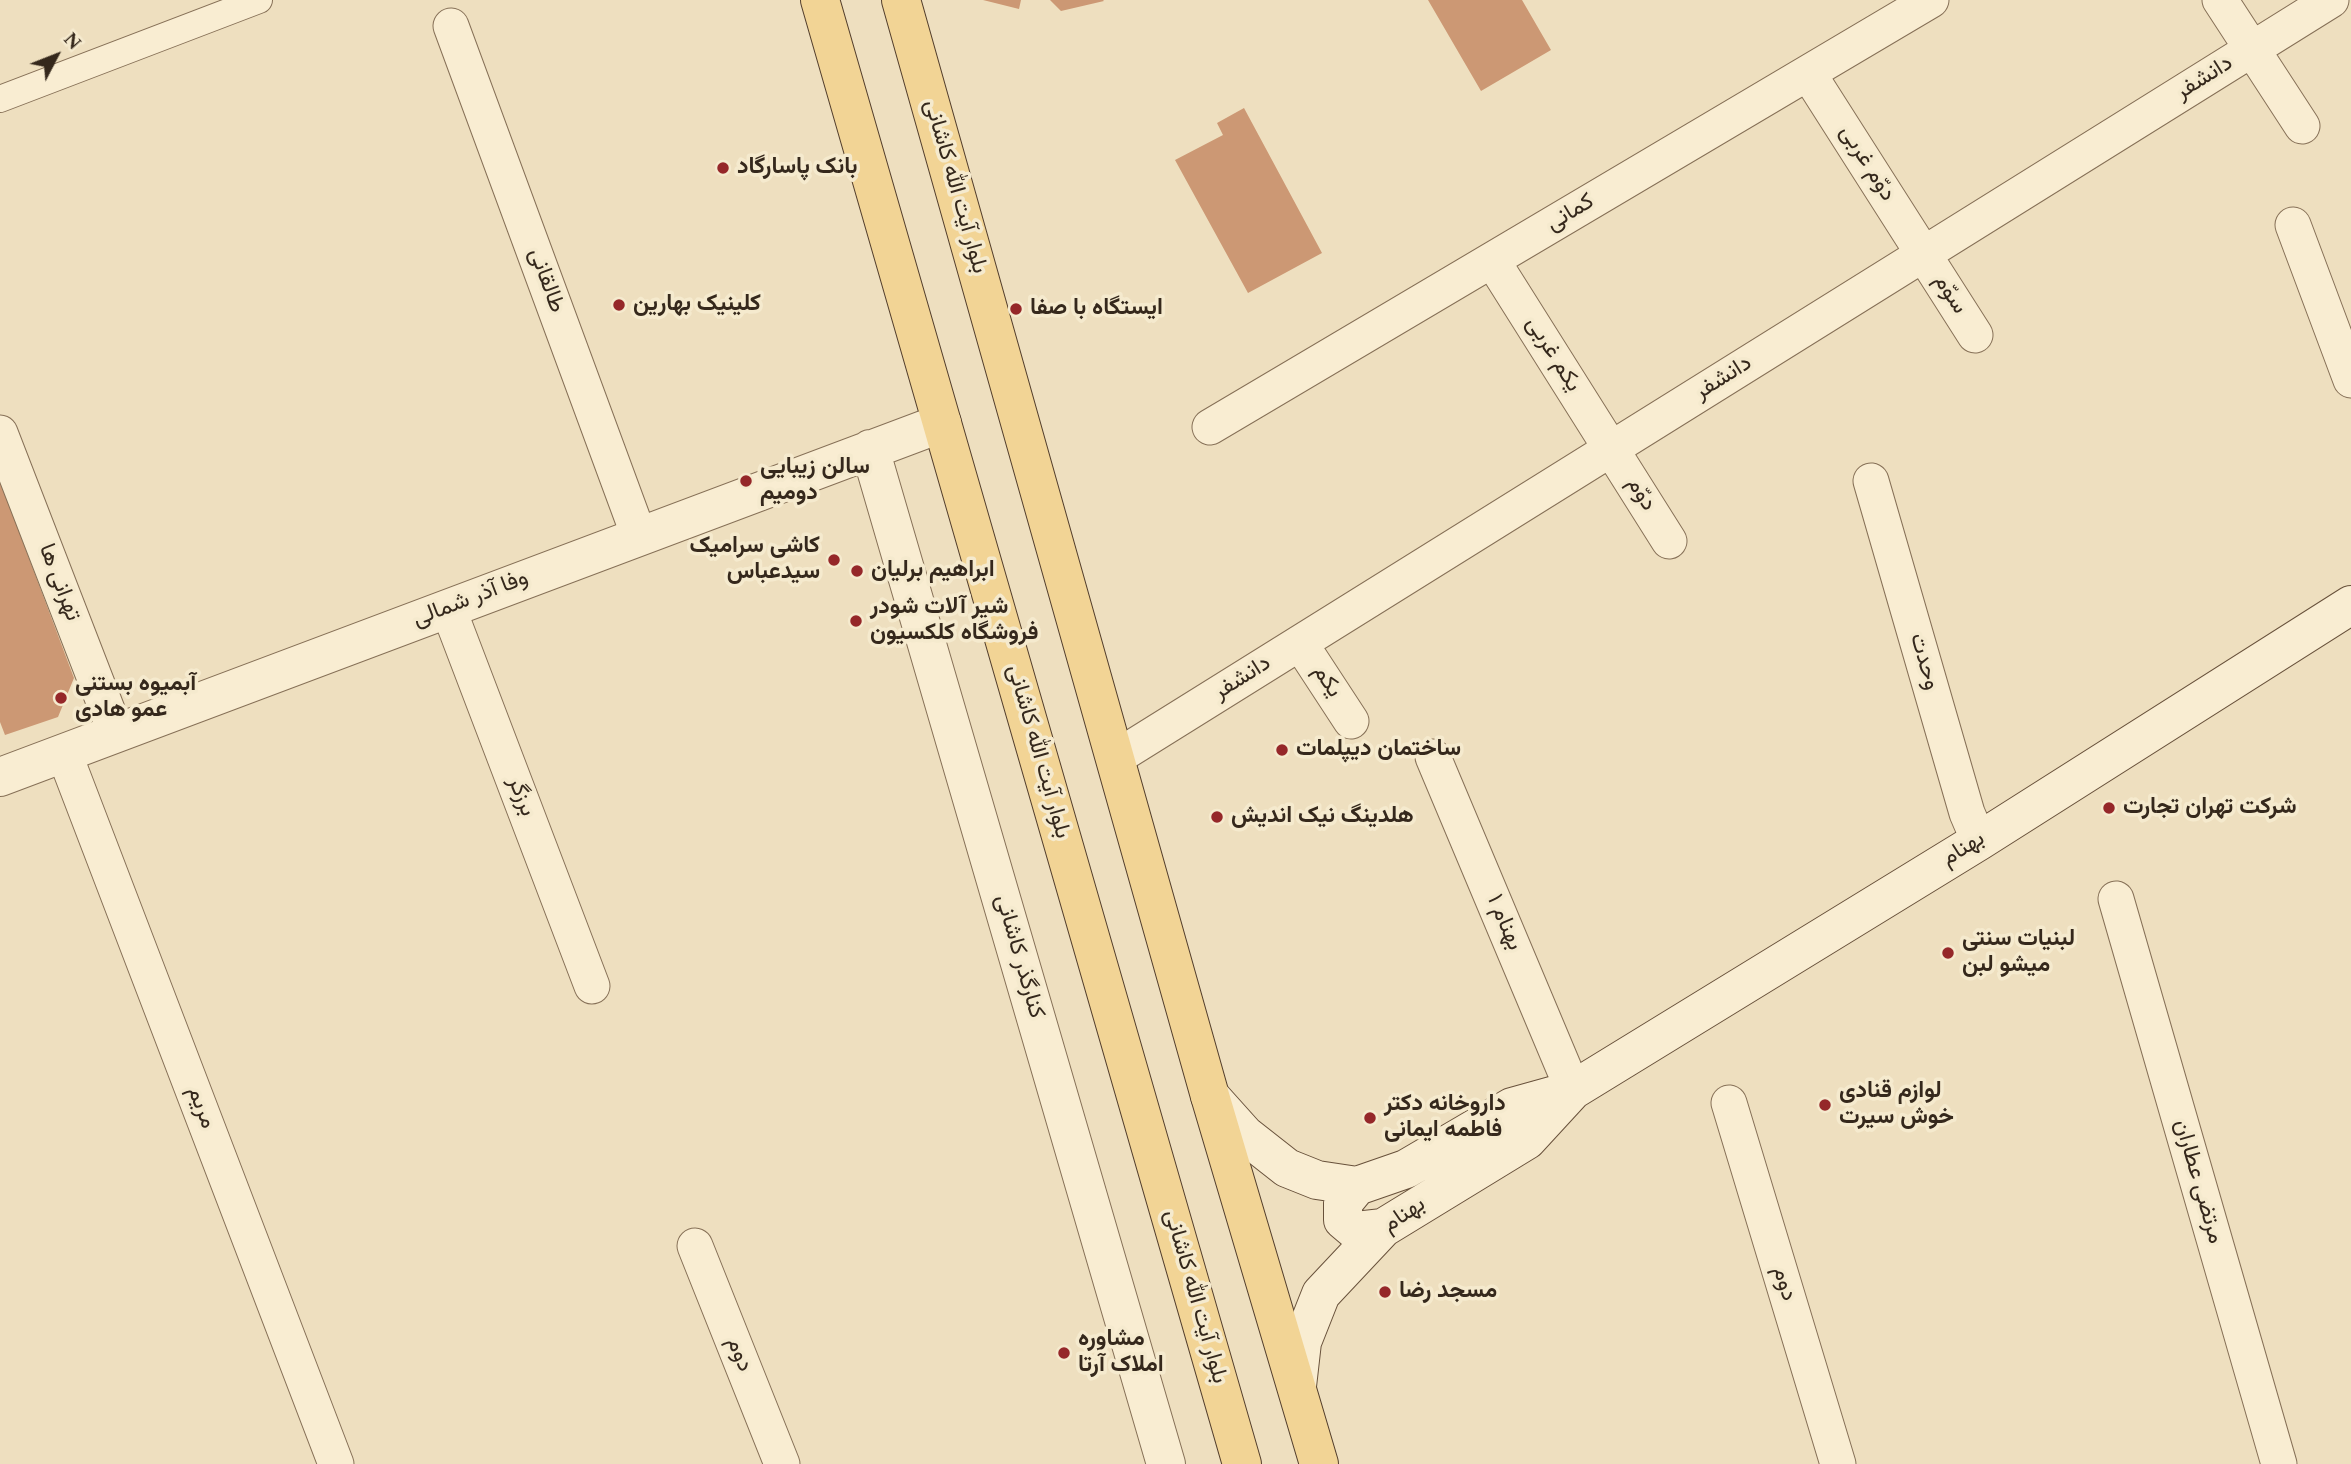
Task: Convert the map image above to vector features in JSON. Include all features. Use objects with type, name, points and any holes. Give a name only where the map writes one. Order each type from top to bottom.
[{"type":"main road","name":"بلوار آیت الله کاشانی","points":[[820,0],[1242,1464]]},
{"type":"main road","name":"بلوار آیت الله کاشانی","points":[[901,0],[1117,757],[1210,1096],[1319,1464]]},
{"type":"street","points":[[0,99],[259,0]]},
{"type":"street","name":"کمانی","points":[[1210,427],[1931,0]]},
{"type":"street","points":[[2220,0],[2302,126]]},
{"type":"street","name":"دانشفر","points":[[1117,757],[2331,0]]},
{"type":"street","name":"طالقانی","points":[[451,26],[639,536]]},
{"type":"street","name":"دوّم غربی","points":[[1808,73],[1923,254]]},
{"type":"street","points":[[2293,226],[2351,380]]},
{"type":"street","name":"سوّم","points":[[1923,254],[1975,335]]},
{"type":"street","name":"یکم غربی","points":[[1492,260],[1611,449]]},
{"type":"street","name":"وفا آذر شمالی","points":[[0,777],[942,423]]},
{"type":"street","name":"تهرانی ها","points":[[0,433],[116,733]]},
{"type":"street","name":"کنارگذر کاشانی","points":[[870,449],[1166,1464]]},
{"type":"street","name":"دوّم","points":[[1611,449],[1670,541]]},
{"type":"street","name":"وحدت","points":[[1871,481],[1967,813],[1979,841]]},
{"type":"street","name":"بهنام","points":[[1297,1386],[1302,1342],[1321,1294],[1383,1228],[1527,1140],[1573,1090],[1979,841],[2351,605]]},
{"type":"street","name":"برزگر","points":[[448,608],[592,986]]},
{"type":"street","name":"یکم","points":[[1300,643],[1351,721]]},
{"type":"street","name":"مریم","points":[[64,752],[336,1464]]},
{"type":"street","name":"بهنام ۱","points":[[1433,757],[1573,1090]]},
{"type":"street","name":"مرتضی عطاران","points":[[2116,899],[2278,1464]]},
{"type":"street","name":"بهنام","points":[[1210,1096],[1245,1135],[1287,1168],[1317,1180],[1357,1186],[1406,1169],[1512,1107],[1573,1090]]},
{"type":"street","name":"دوم","points":[[1729,1103],[1838,1464]]},
{"type":"street","points":[[1357,1186],[1343,1203],[1343,1220],[1356,1231],[1383,1228]]},
{"type":"street","name":"دوم","points":[[695,1246],[782,1464]]},
{"type":"building","points":[[983,0],[1021,0],[1019,9]]},
{"type":"building","points":[[1050,0],[1103,0],[1104,1],[1061,11]]},
{"type":"building","points":[[1428,0],[1522,0],[1551,50],[1481,91]]},
{"type":"building","points":[[1244,108],[1322,253],[1248,293],[1175,160],[1223,135],[1217,123]]},
{"type":"building","points":[[0,481],[74,678],[58,717],[5,735],[0,722]]},
{"type":"place","name":"بانک پاسارگاد","points":[[723,168]]},
{"type":"place","name":"کلینیک بهارین","points":[[619,305]]},
{"type":"place","name":"ایستگاه با صفا","points":[[1016,309]]},
{"type":"place","name":"سالن زیبایی دومیم","points":[[746,481]]},
{"type":"place","name":"کاشی سرامیک سیدعباس","points":[[834,560]]},
{"type":"place","name":"ابراهیم برلیان","points":[[857,571]]},
{"type":"place","name":"شیر آلات شودر فروشگاه کلکسیون","points":[[856,621]]},
{"type":"place","name":"آبمیوه بستنی عمو هادی","points":[[61,698]]},
{"type":"place","name":"ساختمان دیپلمات","points":[[1282,750]]},
{"type":"place","name":"شرکت تهران تجارت","points":[[2109,808]]},
{"type":"place","name":"هلدینگ نیک اندیش","points":[[1217,817]]},
{"type":"place","name":"لبنیات سنتی میشو لبن","points":[[1948,953]]},
{"type":"place","name":"لوازم قنادی خوش سیرت","points":[[1825,1105]]},
{"type":"place","name":"داروخانه دکتر فاطمه ایمانی","points":[[1370,1118]]},
{"type":"place","name":"مسجد رضا","points":[[1385,1292]]},
{"type":"place","name":"مشاوره املاک آرتا","points":[[1064,1353]]}]
